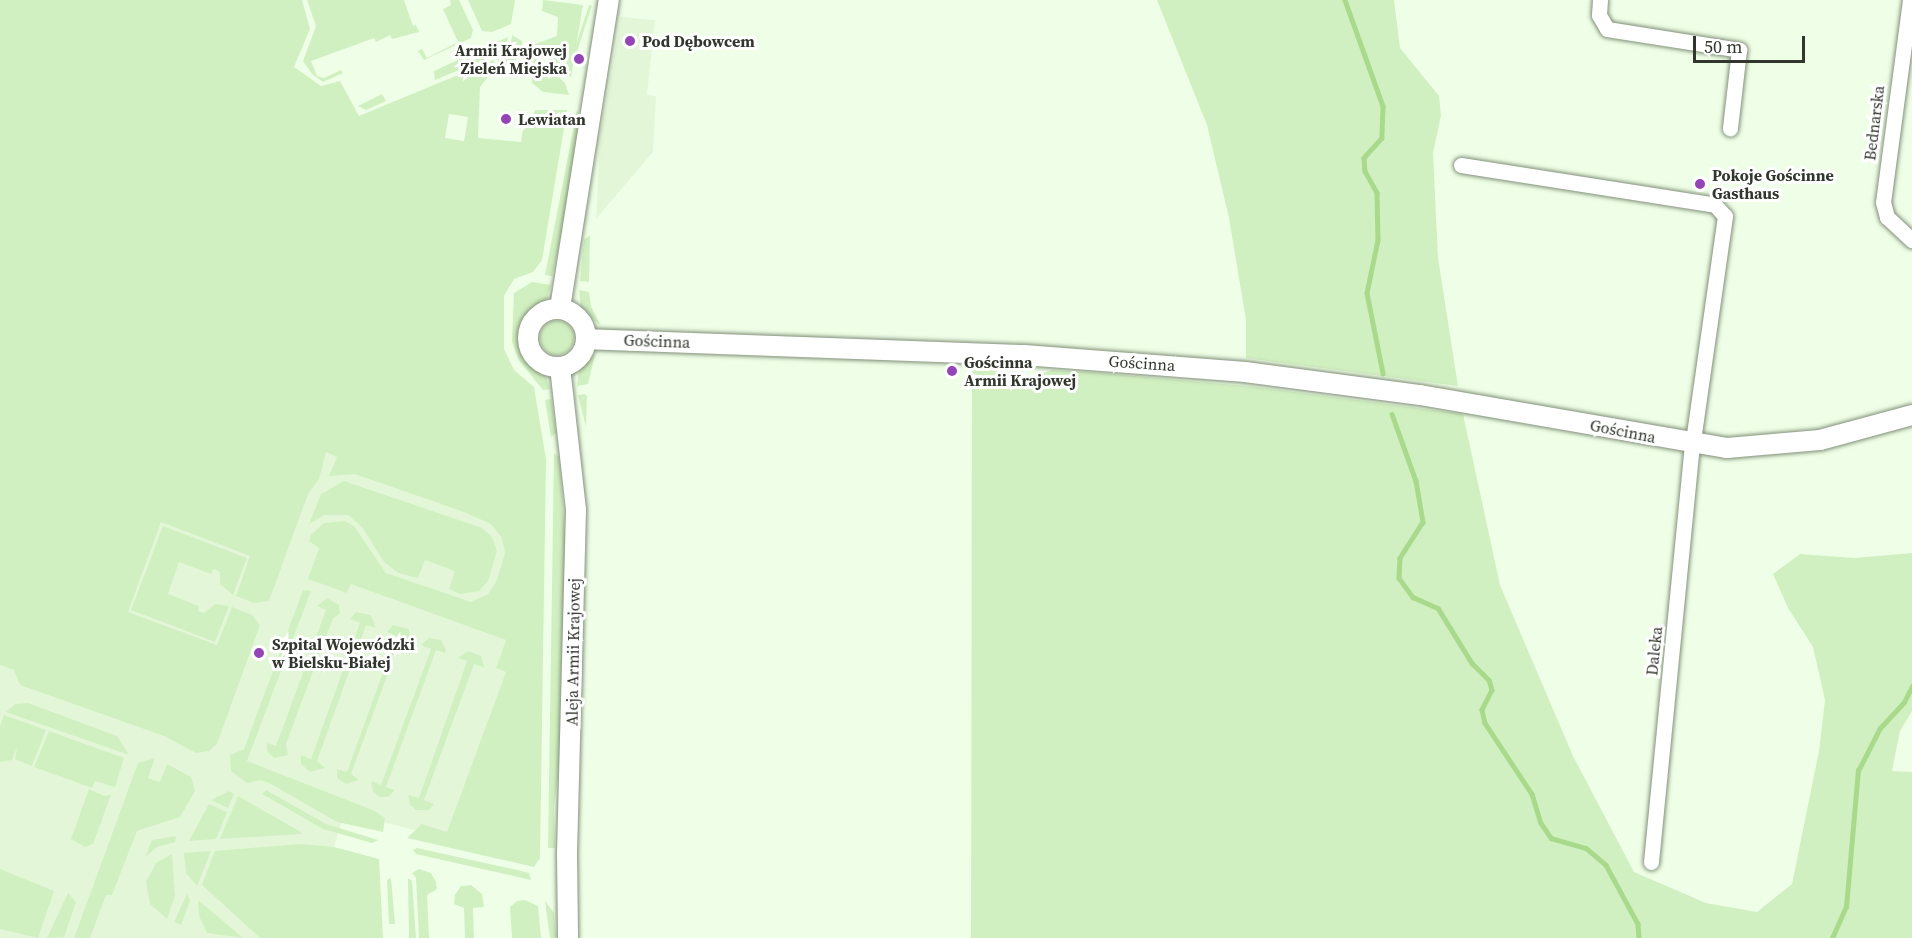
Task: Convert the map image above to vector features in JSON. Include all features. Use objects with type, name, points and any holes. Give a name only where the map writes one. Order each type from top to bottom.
[{"type":"street","points":[[560,308],[609,0]]},
{"type":"street","points":[[1600,0],[1599,15],[1607,29],[1739,50],[1731,128]]},
{"type":"street","name":"Bednarska","points":[[1910,0],[1883,202],[1887,217],[1912,240]]},
{"type":"street","points":[[1461,165],[1722,208],[1725,216],[1693,444]]},
{"type":"street","points":[[560,308],[579,318],[586,339],[581,355],[560,367],[543,364],[528,342],[535,317],[560,308]]},
{"type":"street","name":"Gościnna","points":[[586,339],[1033,356],[1235,370],[1420,395],[1693,444],[1738,448],[1791,445],[1912,415]]},
{"type":"street","name":"Aleja Armii Krajowej","points":[[560,367],[576,510],[567,853],[568,938]]},
{"type":"street","name":"Daleka","points":[[1651,862],[1693,444]]},
{"type":"shaded area","points":[[0,0],[302,0],[310,29],[294,67],[321,86],[340,81],[359,116],[494,60],[492,72],[480,87],[478,138],[521,142],[524,122],[531,121],[535,110],[567,110],[542,260],[533,272],[514,279],[504,296],[504,349],[514,370],[534,387],[546,459],[540,858],[534,867],[407,838],[422,824],[447,832],[506,672],[496,668],[506,640],[351,584],[347,593],[308,579],[319,548],[309,541],[311,535],[324,523],[345,521],[354,526],[386,573],[471,602],[488,594],[497,580],[505,553],[502,538],[491,524],[464,512],[355,474],[329,476],[337,457],[326,452],[319,479],[308,494],[269,601],[254,603],[236,596],[250,556],[161,522],[128,612],[217,645],[232,607],[252,615],[260,625],[217,744],[209,751],[196,753],[164,736],[20,685],[14,670],[0,665]],"holes":[[[449,114],[468,117],[464,141],[445,138]]]},
{"type":"shaded area","points":[[307,0],[404,0],[413,26],[416,25],[419,32],[392,39],[390,35],[376,42],[374,38],[311,61],[317,76],[324,78],[341,70],[343,73],[323,82],[312,74],[303,61],[316,26]]},
{"type":"shaded area","points":[[450,0],[459,0],[473,30],[471,38],[424,60],[418,51],[422,49],[427,58],[458,42],[443,9],[451,5]]},
{"type":"shaded area","points":[[468,0],[515,0],[511,24],[492,32],[482,31]]},
{"type":"shaded area","points":[[543,0],[583,5],[571,77],[535,49],[535,44],[557,36],[558,17],[542,11]]},
{"type":"shaded area","points":[[1157,0],[1394,0],[1400,48],[1439,96],[1441,116],[1433,153],[1438,258],[1458,386],[1246,358],[1246,320],[1229,218],[1207,125]]},
{"type":"shaded area","points":[[589,5],[592,6],[577,53],[574,52]]},
{"type":"shaded area","points":[[621,17],[655,20],[647,95],[656,96],[653,152],[596,219],[600,137]]},
{"type":"shaded area","points":[[512,35],[522,41],[522,52],[518,59],[497,70],[498,59],[510,52]]},
{"type":"shaded area","points":[[508,37],[505,51],[435,80],[434,71]]},
{"type":"shaded area","points":[[533,53],[565,83],[569,95],[543,92],[532,83]]},
{"type":"shaded area","points":[[382,94],[386,101],[366,110],[358,106]]},
{"type":"shaded area","points":[[577,110],[581,119],[563,229],[552,276],[545,275]]},
{"type":"shaded area","points":[[590,235],[589,282],[580,281],[584,240]]},
{"type":"shaded area","points":[[532,282],[551,285],[547,298],[524,320],[520,335],[524,354],[546,377],[550,389],[543,390],[518,359],[512,341],[514,293]]},
{"type":"shaded area","points":[[579,290],[589,292],[591,306],[601,326],[581,309]]},
{"type":"shaded area","points":[[557,321],[569,326],[574,338],[569,350],[557,355],[545,350],[540,338],[545,326]]},
{"type":"shaded area","name":"Szpital Wojewódzki w Bielsku-Białej","points":[[0,331],[519,498],[501,853],[345,812],[334,847],[344,882],[319,938],[0,938]]},
{"type":"shaded area","points":[[595,355],[588,384],[577,386],[579,370]]},
{"type":"shaded area","points":[[972,367],[1001,369],[1017,383],[1052,370],[1089,372],[1257,387],[1463,414],[1500,585],[1573,756],[1634,872],[1706,903],[1757,912],[1792,884],[1819,751],[1825,700],[1813,647],[1788,608],[1773,574],[1800,554],[1854,558],[1912,553],[1912,711],[1900,731],[1892,771],[1912,772],[1912,938],[971,938]]},
{"type":"shaded area","points":[[578,395],[587,396],[586,427]]},
{"type":"shaded area","points":[[551,399],[556,433],[551,437],[545,400]]},
{"type":"shaded area","points":[[554,453],[559,457],[566,546],[563,733],[554,807],[555,848],[548,848]]},
{"type":"shaded area","points":[[344,481],[482,528],[492,537],[497,551],[488,581],[479,591],[460,594],[449,589],[455,571],[425,560],[418,578],[398,573],[383,561],[363,528],[348,515],[325,515],[309,524],[321,494]]},
{"type":"shaded area","points":[[163,526],[247,558],[233,595],[220,584],[220,572],[214,569],[211,574],[179,562],[168,594],[199,606],[198,611],[204,613],[215,604],[229,606],[215,642],[131,610]]},
{"type":"shaded area","points":[[303,590],[311,591],[247,761],[375,811],[385,818],[383,832],[337,822],[271,784],[261,780],[247,783],[231,771],[230,755],[244,749]]},
{"type":"shaded area","points":[[327,598],[339,605],[340,614],[333,618],[286,744],[288,755],[274,758],[267,751],[267,743],[276,746],[326,610],[317,606]]},
{"type":"shaded area","points":[[356,612],[371,615],[376,628],[366,625],[317,761],[325,768],[310,772],[301,764],[301,755],[311,759],[360,623],[350,619]]},
{"type":"shaded area","points":[[393,625],[409,629],[410,641],[401,638],[351,774],[359,780],[346,784],[337,778],[337,769],[347,772],[396,636],[387,632]]},
{"type":"shaded area","points":[[429,638],[441,640],[446,650],[445,653],[436,650],[386,787],[395,790],[388,797],[380,797],[373,792],[371,781],[381,785],[431,649],[421,645]]},
{"type":"shaded area","points":[[468,651],[481,656],[484,667],[474,664],[424,800],[434,804],[429,810],[416,810],[410,805],[408,795],[419,798],[467,661],[458,658]]},
{"type":"shaded area","points":[[28,703],[117,736],[129,755],[6,712],[15,704]]},
{"type":"shaded area","points":[[4,715],[46,730],[32,766],[15,759],[17,747],[12,760],[0,762],[0,727]]},
{"type":"shaded area","points":[[49,731],[124,758],[115,787],[95,781],[92,788],[34,767]]},
{"type":"shaded area","points":[[155,758],[148,778],[160,782],[167,764],[191,777],[195,791],[180,817],[137,831],[112,895],[106,895],[90,938],[74,938],[138,763]]},
{"type":"shaded area","points":[[89,789],[104,796],[111,795],[93,844],[85,847],[71,839]]},
{"type":"shaded area","points":[[266,790],[326,824],[378,840],[372,843],[323,829],[262,794]]},
{"type":"shaded area","points":[[229,791],[234,794],[228,808],[211,800]]},
{"type":"shaded area","points":[[238,796],[301,832],[301,834],[220,839]]},
{"type":"shaded area","points":[[209,804],[227,812],[216,839],[189,841]]},
{"type":"shaded area","points":[[176,836],[175,842],[157,847],[145,857],[152,840]]},
{"type":"shaded area","points":[[300,844],[334,847],[379,859],[383,938],[260,938],[202,885],[215,851]]},
{"type":"shaded area","points":[[417,848],[529,873],[531,880],[416,854],[413,850]]},
{"type":"shaded area","points":[[211,851],[197,886],[186,873],[184,853]]},
{"type":"shaded area","points":[[172,854],[175,896],[167,919],[150,904],[146,882],[156,863]]},
{"type":"shaded area","points":[[0,869],[54,891],[38,938],[0,929]]},
{"type":"shaded area","points":[[419,869],[431,873],[436,882],[437,889],[427,895],[429,938],[419,938],[416,878],[412,873]]},
{"type":"shaded area","points":[[391,878],[395,924],[389,924],[387,880]]},
{"type":"shaded area","points":[[408,878],[412,881],[416,938],[409,938]]},
{"type":"shaded area","points":[[471,885],[482,894],[484,907],[473,908],[474,938],[465,938],[464,908],[454,904],[455,895],[461,886]]},
{"type":"shaded area","points":[[68,893],[76,902],[64,937],[47,938]]},
{"type":"shaded area","points":[[187,894],[190,901],[181,925],[174,922]]},
{"type":"shaded area","points":[[198,900],[243,938],[207,933],[199,916]]},
{"type":"shaded area","points":[[525,900],[538,906],[541,938],[512,938],[510,907],[517,901]]},
{"type":"shaded area","points":[[545,901],[554,913],[556,938],[550,938]]},
{"type":"waterway","points":[[1345,0],[1383,106],[1382,138],[1364,158],[1365,171],[1377,193],[1378,240],[1367,293],[1383,373]]},
{"type":"waterway","points":[[1392,414],[1416,481],[1423,522],[1400,558],[1399,578],[1413,597],[1438,608],[1472,663],[1489,680],[1492,690],[1482,710],[1485,723],[1532,794],[1541,823],[1551,838],[1586,848],[1606,865],[1638,924],[1639,938]]},
{"type":"waterway","points":[[1832,938],[1846,907],[1858,771],[1880,728],[1904,702],[1912,686]]},
{"type":"place","name":"Pod Dębowcem","points":[[630,41]]},
{"type":"place","name":"Armii Krajowej Zieleń Miejska","points":[[579,59]]},
{"type":"place","name":"Lewiatan","points":[[506,119]]},
{"type":"place","name":"Pokoje Gościnne Gasthaus","points":[[1700,184]]},
{"type":"place","name":"Gościnna Armii Krajowej","points":[[952,371]]},
{"type":"place","name":"Szpital Wojewódzki w Bielsku-Białej","points":[[259,653]]}]
